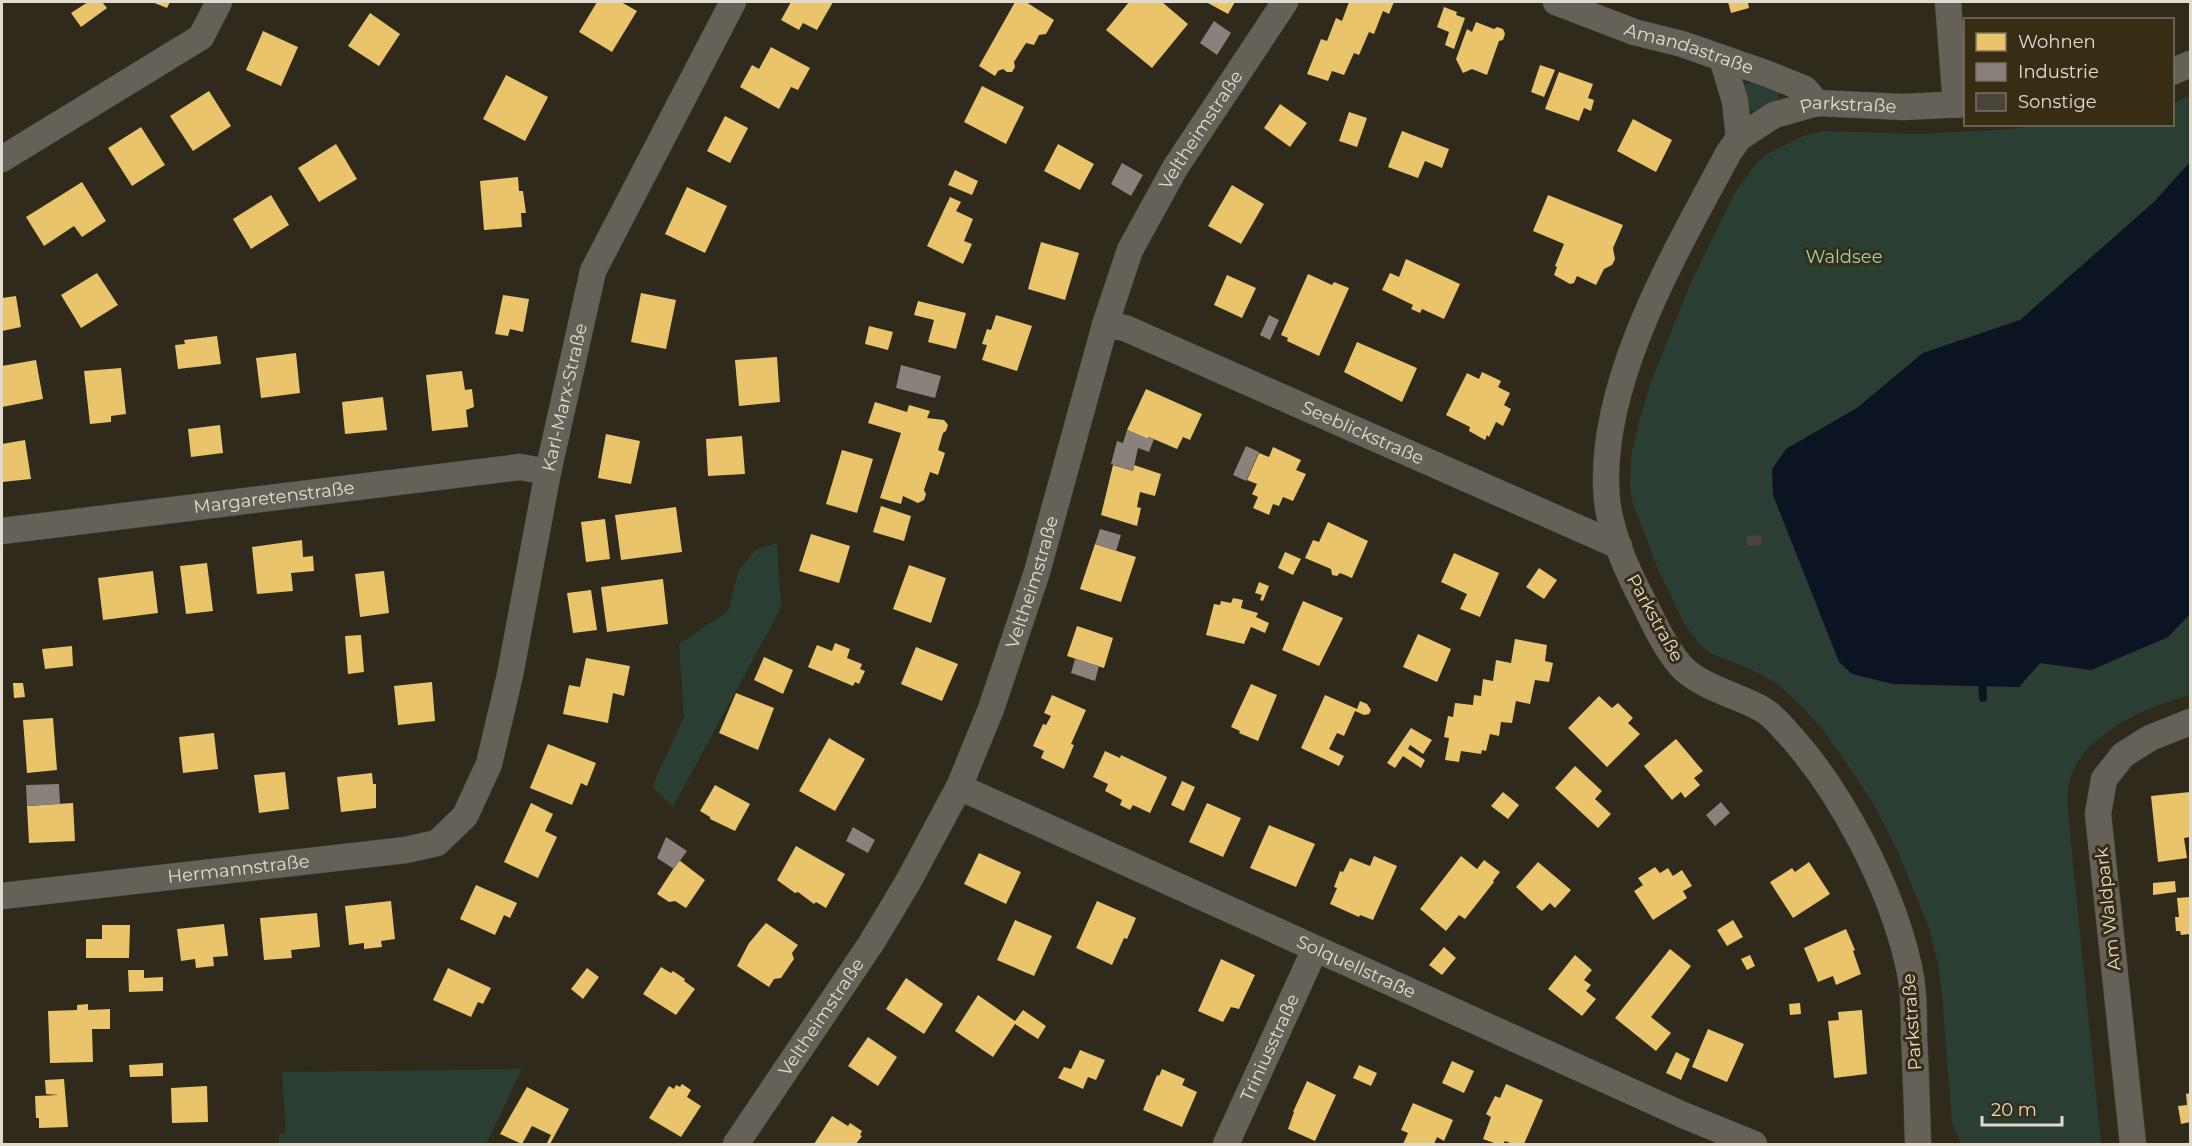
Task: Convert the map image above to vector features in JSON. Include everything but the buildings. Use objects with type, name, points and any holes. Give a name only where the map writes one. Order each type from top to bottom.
[{"type":"street","points":[[2,159],[201,37],[219,2]]},
{"type":"street","name":"Karl-Marx-Straße","points":[[465,816],[489,764],[510,675],[548,472],[593,271],[733,2]]},
{"type":"street","name":"Veltheimstraße","points":[[736,1144],[872,942],[908,882],[959,787],[991,709],[1037,572],[1105,325],[1130,250],[1175,168],[1285,2]]},
{"type":"street","name":"Amandastraße","points":[[1556,2],[1634,32],[1682,44],[1805,89],[1817,103]]},
{"type":"street","points":[[1948,2],[1961,104]]},
{"type":"street","points":[[1722,58],[1735,101],[1738,138]]},
{"type":"street","points":[[2174,71],[2190,64]]},
{"type":"street","name":"Parkstraße","points":[[1918,1144],[1913,1002],[1909,964],[1869,855],[1821,775],[1785,729],[1762,709],[1705,682],[1682,668],[1668,648],[1632,580],[1618,546],[1607,502],[1606,460],[1616,401],[1636,341],[1660,282],[1738,138],[1774,115],[1817,103],[1903,107],[1961,104]]},
{"type":"street","name":"Seeblickstraße","points":[[1105,325],[1125,328],[1618,546]]},
{"type":"street","name":"Margaretenstraße","points":[[2,531],[520,467],[548,472]]},
{"type":"street","name":"Am Waldpark","points":[[2133,1144],[2098,814],[2104,779],[2123,755],[2150,738],[2190,722]]},
{"type":"street","name":"Solquellstraße","points":[[959,787],[1315,949],[1698,1134],[1754,1144]]},
{"type":"street","name":"Hermannstraße","points":[[2,896],[406,850],[437,843],[465,816]]},
{"type":"street","name":"Triniusstraße","points":[[1226,1144],[1315,949]]},
{"type":"green space","points":[[1755,83],[1777,91],[1779,97],[1766,107],[1751,111],[1744,98],[1743,90],[1745,84]]},
{"type":"green space","name":"Waldsee","points":[[2190,96],[2190,162],[2154,202],[2020,320],[1923,353],[1857,408],[1786,449],[1893,684],[2019,687],[2040,663],[2091,670],[2168,637],[2190,614],[2190,695],[2136,715],[2100,737],[2075,767],[2068,787],[2068,812],[2101,1144],[1961,1144],[1952,1123],[1937,959],[1928,925],[1897,850],[1873,803],[1847,764],[1823,730],[1799,704],[1776,683],[1752,670],[1710,653],[1700,645],[1685,625],[1659,572],[1633,504],[1630,488],[1631,456],[1651,381],[1692,280],[1734,194],[1754,166],[1767,154],[1803,136],[1823,131],[1921,134],[2035,126],[2174,126],[2174,103]]},
{"type":"green space","points":[[777,543],[781,608],[673,807],[652,786],[684,717],[679,644],[728,611],[739,570],[755,550]]},
{"type":"green space","points":[[522,1069],[486,1144],[279,1144],[279,1133],[286,1133],[282,1072]]},
{"type":"water","points":[[2190,162],[2190,614],[2168,637],[2091,670],[2040,663],[2019,687],[1893,684],[1852,674],[1839,662],[1773,495],[1772,469],[1786,449],[1857,408],[1923,353],[2020,320],[2154,202]]},
{"type":"waterway","points":[[1982,677],[1983,698]]}]
